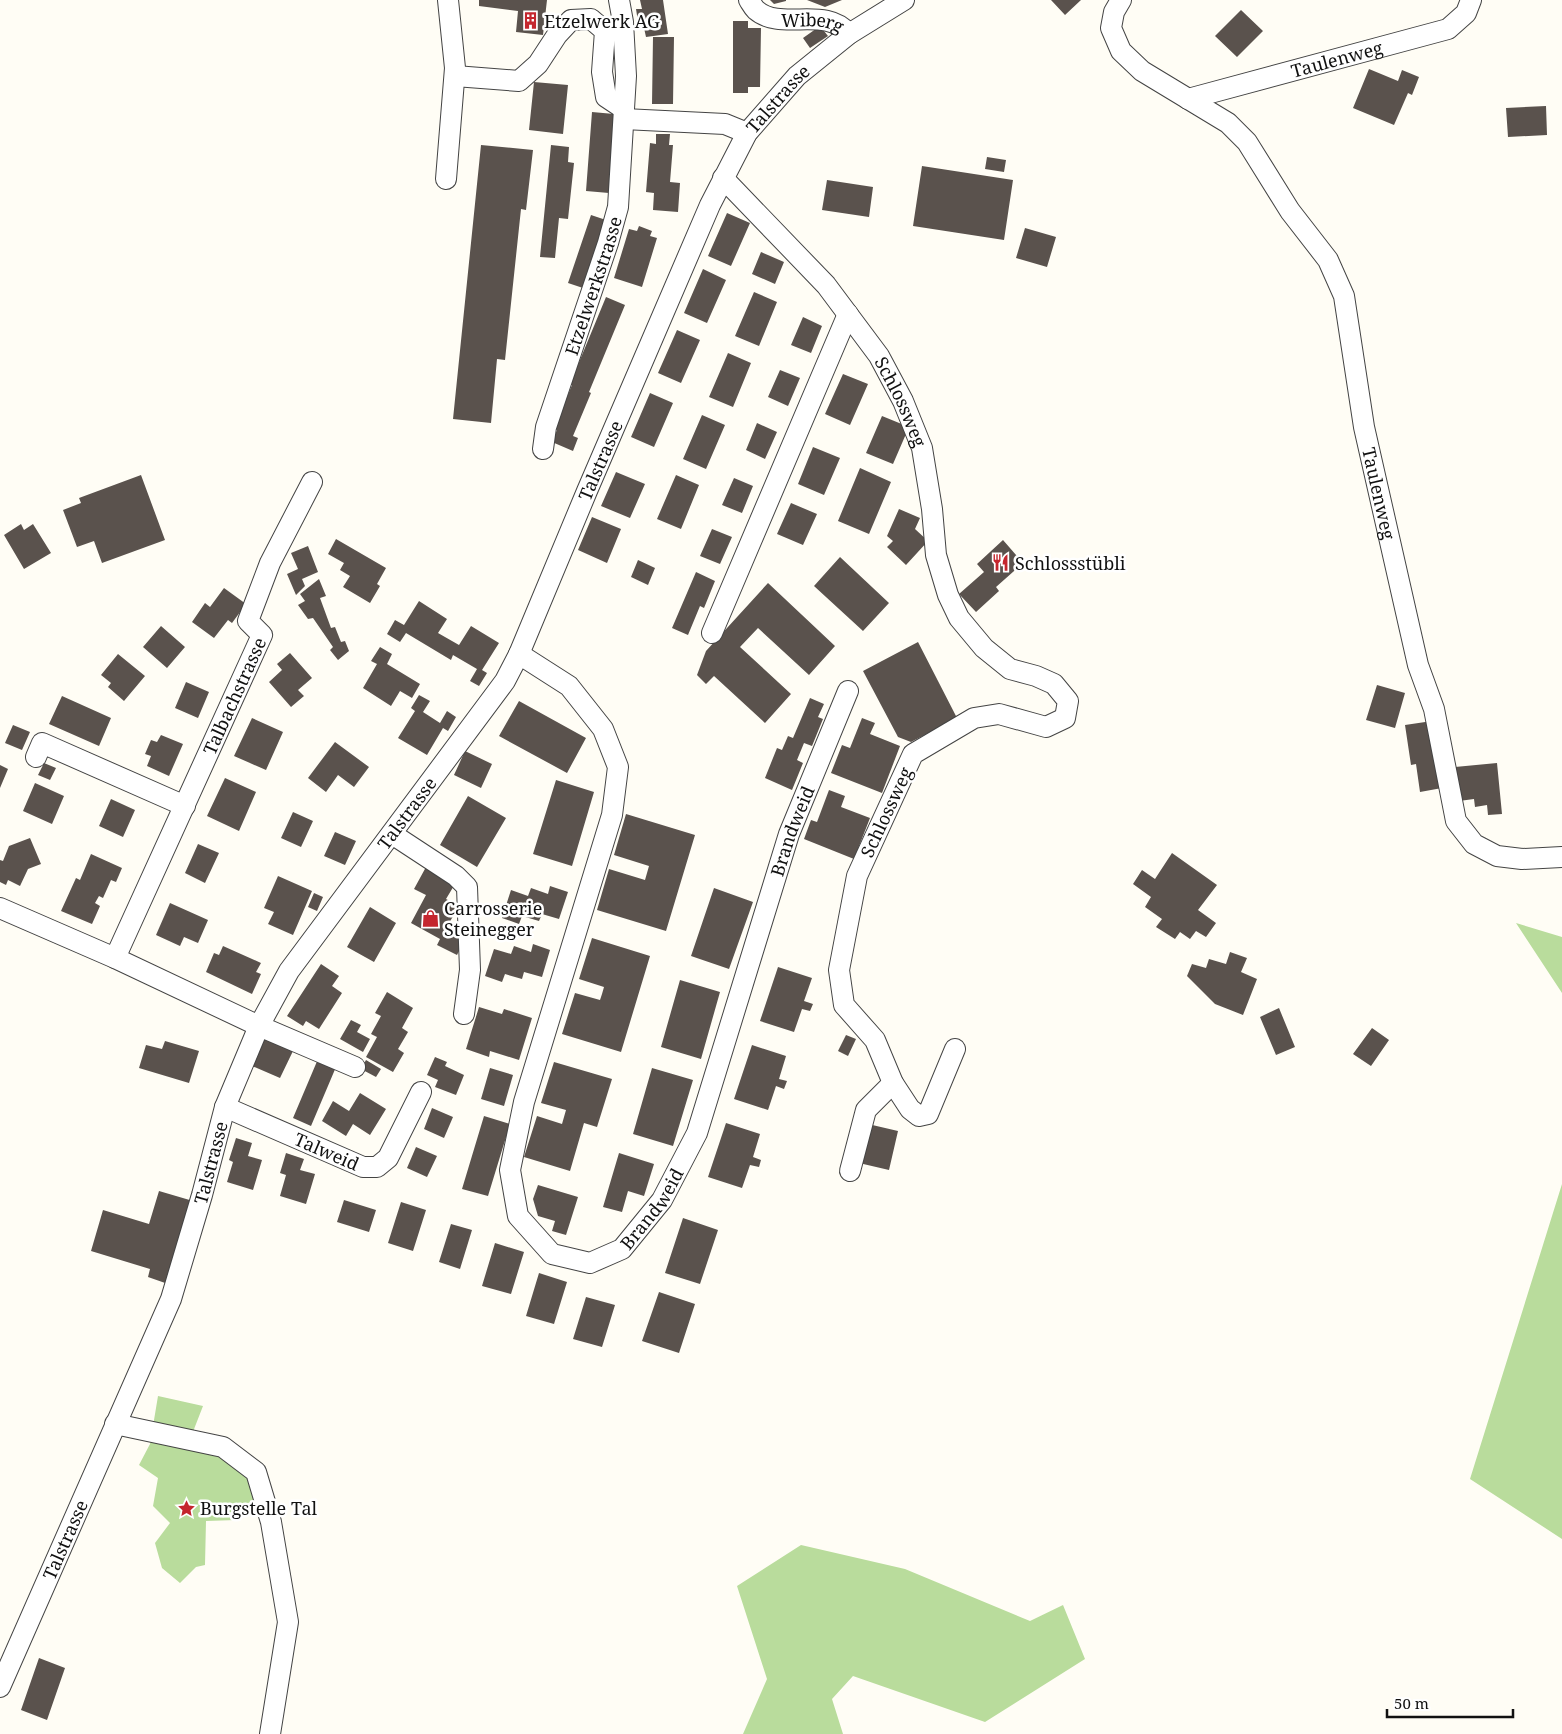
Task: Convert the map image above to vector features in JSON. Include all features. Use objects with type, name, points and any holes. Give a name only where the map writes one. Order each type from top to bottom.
[{"type":"street","points":[[446,179],[455,76],[448,0]]},
{"type":"street","name":"Etzelwerkstrasse","points":[[543,448],[546,427],[608,243],[618,207],[626,76],[623,22],[619,0]]},
{"type":"street","name":"Wiberg","points":[[749,0],[756,10],[771,18],[834,21],[843,26],[849,34]]},
{"type":"street","name":"Talstrasse","points":[[0,1687],[171,1299],[202,1195],[225,1107],[258,1026],[289,971],[505,681],[519,654],[591,479],[723,178],[747,133],[797,76],[849,34],[904,0]]},
{"type":"street","name":"Taulenweg","points":[[1121,0],[1114,12],[1110,28],[1120,51],[1142,71],[1228,123],[1247,142],[1290,212],[1328,260],[1344,296],[1364,426],[1418,665],[1434,709],[1456,821],[1474,844],[1496,856],[1522,859],[1562,857]]},
{"type":"street","name":"Taulenweg","points":[[1188,99],[1448,29],[1466,13],[1471,0]]},
{"type":"street","points":[[455,76],[519,81],[538,64],[557,35],[571,20],[591,19],[605,31],[602,72],[606,97],[624,114],[726,124],[747,133]]},
{"type":"street","name":"Schlossweg","points":[[723,178],[826,285],[879,356],[903,401],[922,448],[932,509],[936,555],[948,595],[959,618],[984,648],[1010,669],[1036,676],[1054,684],[1068,700],[1065,718],[1046,727],[999,714],[974,718],[913,754],[857,876],[839,970],[844,1005],[875,1040],[893,1083],[910,1109],[919,1116],[928,1114],[955,1049]]},
{"type":"street","points":[[712,633],[848,314]]},
{"type":"street","name":"Talbachstrasse","points":[[116,958],[262,635],[248,622],[270,563],[312,482]]},
{"type":"street","name":"Brandweid","points":[[519,654],[569,686],[604,730],[618,767],[612,815],[524,1102],[510,1170],[518,1216],[552,1254],[590,1263],[622,1249],[639,1229],[662,1200],[697,1133],[789,834],[848,691]]},
{"type":"street","points":[[36,757],[42,743],[184,806]]},
{"type":"street","points":[[392,834],[456,876],[467,886],[469,899],[470,970],[464,1014]]},
{"type":"street","points":[[0,908],[116,958],[258,1026],[355,1067]]},
{"type":"street","points":[[850,1171],[866,1110],[893,1083]]},
{"type":"street","name":"Talweid","points":[[225,1107],[364,1167],[377,1167],[388,1158],[421,1092]]},
{"type":"street","points":[[115,1424],[223,1447],[256,1472],[271,1522],[288,1622],[270,1734]]},
{"type":"green space","points":[[1516,923],[1562,937],[1562,993]]},
{"type":"green space","points":[[1562,1184],[1562,1539],[1470,1479]]},
{"type":"green space","points":[[158,1396],[203,1406],[189,1442],[256,1472],[255,1501],[236,1520],[206,1521],[205,1565],[196,1567],[180,1583],[162,1568],[155,1543],[170,1523],[153,1506],[158,1478],[139,1465],[150,1444]]},
{"type":"green space","points":[[801,1545],[905,1569],[1030,1621],[1063,1605],[1085,1659],[985,1722],[853,1676],[832,1699],[843,1734],[743,1734],[767,1679],[737,1586]]},
{"type":"building","name":"Etzelwerk AG","points":[[479,0],[547,0],[543,35],[516,32],[518,11],[479,6]]},
{"type":"building","points":[[640,0],[663,0],[668,34],[646,37],[644,28],[639,28],[636,9],[642,9]]},
{"type":"building","points":[[770,0],[786,0],[786,1],[774,4]]},
{"type":"building","points":[[807,0],[842,0],[825,7]]},
{"type":"building","points":[[1051,0],[1081,0],[1065,15]]},
{"type":"building","points":[[1241,10],[1263,31],[1237,57],[1215,36]]},
{"type":"building","points":[[733,21],[748,21],[748,28],[761,28],[760,87],[748,87],[748,93],[733,93]]},
{"type":"building","points":[[820,26],[828,36],[810,48],[803,38]]},
{"type":"building","points":[[653,37],[674,37],[673,104],[652,104]]},
{"type":"building","points":[[1369,69],[1398,81],[1402,70],[1419,77],[1412,95],[1408,93],[1394,125],[1353,108]]},
{"type":"building","points":[[534,82],[568,85],[563,134],[529,130]]},
{"type":"building","points":[[1546,106],[1547,135],[1508,137],[1506,108]]},
{"type":"building","points":[[592,112],[614,114],[609,193],[586,191]]},
{"type":"building","points":[[656,134],[670,134],[669,145],[673,145],[670,182],[680,183],[678,212],[653,210],[654,193],[646,192],[650,143],[656,144]]},
{"type":"building","points":[[481,145],[533,150],[526,210],[521,209],[505,360],[497,359],[491,423],[453,419]]},
{"type":"building","points":[[551,145],[569,147],[568,162],[574,163],[568,219],[559,218],[555,258],[540,257]]},
{"type":"building","points":[[987,157],[1006,160],[1004,172],[985,169]]},
{"type":"building","points":[[922,166],[1013,180],[1004,240],[913,226]]},
{"type":"building","points":[[827,180],[873,187],[869,217],[822,210]]},
{"type":"building","points":[[727,213],[750,223],[731,266],[708,256]]},
{"type":"building","points":[[591,215],[606,220],[583,288],[568,283]]},
{"type":"building","points":[[639,226],[652,231],[650,236],[657,238],[642,287],[614,278],[629,229],[637,231]]},
{"type":"building","points":[[1025,228],[1056,237],[1047,267],[1016,258]]},
{"type":"building","points":[[761,252],[784,262],[775,284],[752,274]]},
{"type":"building","points":[[703,269],[726,280],[707,323],[684,313]]},
{"type":"building","points":[[754,292],[777,302],[759,346],[735,336]]},
{"type":"building","points":[[606,297],[625,305],[573,436],[578,438],[573,451],[552,442],[557,430],[554,428]]},
{"type":"building","points":[[803,317],[822,326],[811,353],[791,345]]},
{"type":"building","points":[[677,330],[700,340],[681,383],[658,373]]},
{"type":"building","points":[[728,353],[751,363],[733,407],[709,397]]},
{"type":"building","points":[[780,370],[800,378],[788,406],[768,397]]},
{"type":"building","points":[[843,374],[868,384],[850,425],[825,414]]},
{"type":"building","points":[[650,393],[673,403],[654,447],[631,437]]},
{"type":"building","points":[[702,415],[725,425],[706,469],[683,459]]},
{"type":"building","points":[[882,416],[909,427],[893,464],[866,453]]},
{"type":"building","points":[[757,423],[777,432],[765,459],[746,450]]},
{"type":"building","points":[[813,447],[840,458],[824,495],[798,484]]},
{"type":"building","points":[[860,468],[891,482],[869,534],[838,521]]},
{"type":"building","points":[[616,472],[645,484],[630,518],[601,506]]},
{"type":"building","points":[[141,475],[165,540],[102,563],[94,541],[77,547],[63,510],[81,503],[79,498]]},
{"type":"building","points":[[676,475],[699,485],[681,529],[657,519]]},
{"type":"building","points":[[734,478],[753,486],[742,513],[722,505]]},
{"type":"building","points":[[791,503],[817,514],[803,545],[777,534]]},
{"type":"building","points":[[899,509],[920,518],[915,529],[928,541],[906,565],[887,547],[893,541],[887,536]]},
{"type":"building","points":[[592,517],[621,529],[607,563],[578,550]]},
{"type":"building","points":[[21,524],[24,530],[33,524],[51,553],[24,569],[4,535]]},
{"type":"building","points":[[712,529],[732,537],[720,564],[700,556]]},
{"type":"building","points":[[336,539],[386,568],[377,584],[380,586],[370,603],[343,587],[350,576],[340,570],[344,563],[328,554]]},
{"type":"building","points":[[1003,540],[1023,563],[996,587],[999,591],[976,612],[959,594],[984,572],[977,564]]},
{"type":"building","points":[[308,546],[318,572],[302,579],[305,586],[296,595],[287,574],[298,569],[291,553]]},
{"type":"building","points":[[840,557],[889,603],[863,631],[814,586]]},
{"type":"building","points":[[638,560],[655,568],[648,585],[631,577]]},
{"type":"building","points":[[696,572],[715,581],[704,608],[700,606],[688,635],[672,628]]},
{"type":"building","points":[[319,579],[326,596],[320,598],[331,628],[335,627],[341,642],[345,641],[349,651],[338,660],[330,650],[333,647],[313,618],[308,619],[298,605],[305,601],[300,594]]},
{"type":"building","points":[[768,583],[835,646],[809,675],[758,628],[740,647],[791,694],[765,723],[714,676],[706,684],[697,675],[706,651]]},
{"type":"building","points":[[224,588],[246,604],[232,623],[228,620],[214,638],[192,622],[205,603],[210,607]]},
{"type":"building","points":[[419,601],[447,619],[438,633],[459,645],[471,626],[499,643],[482,670],[487,673],[479,686],[470,681],[477,669],[453,655],[451,660],[406,633],[400,642],[387,634],[395,620],[404,625]]},
{"type":"building","points":[[161,626],[185,647],[167,668],[143,647]]},
{"type":"building","points":[[918,642],[957,718],[911,742],[898,737],[863,671]]},
{"type":"building","points":[[380,647],[392,654],[387,664],[420,684],[412,698],[400,691],[391,706],[363,688],[377,664],[371,661]]},
{"type":"building","points":[[290,653],[312,678],[298,690],[304,696],[291,707],[269,682],[282,670],[277,664]]},
{"type":"building","points":[[118,654],[145,676],[124,701],[108,687],[111,683],[101,675]]},
{"type":"building","points":[[186,682],[209,692],[198,718],[175,708]]},
{"type":"building","points":[[1377,685],[1405,693],[1395,728],[1366,720]]},
{"type":"building","points":[[419,695],[430,701],[423,712],[440,723],[447,711],[456,717],[448,731],[443,728],[427,755],[398,738],[415,711],[411,708]]},
{"type":"building","points":[[62,696],[111,718],[99,746],[49,724]]},
{"type":"building","points":[[810,698],[824,704],[818,717],[823,719],[812,746],[804,743],[797,760],[803,763],[792,790],[765,778],[777,748],[782,750],[788,736],[793,738]]},
{"type":"building","points":[[519,701],[586,738],[567,773],[499,736]]},
{"type":"building","points":[[252,718],[283,732],[266,770],[234,756]]},
{"type":"building","points":[[862,718],[875,723],[870,734],[900,746],[882,793],[831,773],[842,745],[850,748]]},
{"type":"building","points":[[1432,721],[1442,788],[1420,792],[1416,764],[1411,765],[1405,725]]},
{"type":"building","points":[[13,725],[30,732],[22,750],[5,743]]},
{"type":"building","points":[[161,735],[183,744],[169,776],[147,766],[151,756],[145,754],[151,740],[157,742]]},
{"type":"building","points":[[335,742],[369,767],[354,787],[338,775],[326,792],[308,778]]},
{"type":"building","points":[[465,751],[492,764],[481,788],[454,775]]},
{"type":"building","points":[[44,763],[56,768],[50,780],[38,775]]},
{"type":"building","points":[[1497,763],[1502,814],[1488,815],[1487,805],[1475,807],[1474,799],[1459,801],[1455,767]]},
{"type":"building","points":[[0,765],[8,769],[0,788]]},
{"type":"building","points":[[225,778],[256,792],[239,831],[207,816]]},
{"type":"building","points":[[556,780],[594,792],[572,866],[533,854]]},
{"type":"building","points":[[35,783],[64,796],[52,824],[23,811]]},
{"type":"building","points":[[829,790],[845,796],[841,807],[870,818],[854,859],[804,839],[811,820],[817,822]]},
{"type":"building","points":[[468,796],[506,818],[477,867],[440,845]]},
{"type":"building","points":[[111,799],[135,810],[123,837],[99,826]]},
{"type":"building","points":[[293,812],[313,821],[301,847],[281,838]]},
{"type":"building","points":[[626,814],[695,835],[666,931],[597,910],[609,869],[645,880],[649,866],[614,855]]},
{"type":"building","points":[[335,832],[356,841],[345,865],[324,856]]},
{"type":"building","points":[[30,838],[41,864],[28,869],[20,886],[8,880],[6,885],[0,882],[0,860],[3,861],[9,846]]},
{"type":"building","points":[[198,844],[219,853],[205,883],[185,873]]},
{"type":"building","points":[[1172,853],[1217,885],[1198,910],[1216,923],[1206,937],[1196,931],[1190,939],[1180,932],[1175,939],[1156,927],[1162,919],[1145,907],[1151,897],[1133,884],[1142,870],[1155,879]]},
{"type":"building","points":[[91,854],[122,868],[116,882],[111,880],[103,898],[99,896],[95,903],[100,906],[92,924],[61,911],[76,878],[80,880]]},
{"type":"building","points":[[426,867],[455,884],[446,899],[459,906],[445,930],[464,941],[457,955],[437,945],[440,939],[411,923],[426,895],[414,889]]},
{"type":"building","points":[[278,876],[312,891],[293,935],[268,924],[274,912],[264,908]]},
{"type":"building","points":[[550,886],[568,892],[559,919],[542,914],[539,921],[522,916],[519,924],[502,918],[511,890],[528,896],[531,888],[548,894]]},
{"type":"building","points":[[714,888],[753,902],[729,969],[691,956]]},
{"type":"building","points":[[314,893],[323,897],[317,911],[308,907]]},
{"type":"building","points":[[170,903],[208,920],[198,943],[184,937],[180,946],[156,935]]},
{"type":"building","points":[[370,907],[396,923],[374,962],[347,947]]},
{"type":"building","points":[[592,938],[650,956],[621,1052],[562,1034],[575,993],[600,1000],[602,994],[604,987],[579,979]]},
{"type":"building","points":[[533,944],[550,950],[542,977],[524,972],[522,979],[505,974],[502,982],[485,976],[494,949],[511,954],[514,946],[531,952]]},
{"type":"building","points":[[223,946],[261,963],[256,972],[261,974],[252,994],[206,972],[214,953],[219,955]]},
{"type":"building","points":[[1230,952],[1247,958],[1241,972],[1257,979],[1243,1015],[1215,1004],[1187,976],[1192,964],[1206,968],[1209,959],[1226,964]]},
{"type":"building","points":[[321,964],[339,976],[332,986],[342,993],[319,1029],[306,1021],[303,1026],[287,1016]]},
{"type":"building","points":[[778,967],[812,978],[804,1001],[813,1004],[810,1011],[802,1009],[794,1032],[760,1021]]},
{"type":"building","points":[[680,980],[720,992],[701,1059],[661,1047]]},
{"type":"building","points":[[387,992],[413,1008],[402,1028],[408,1032],[398,1049],[404,1053],[393,1072],[366,1057],[377,1037],[371,1034],[381,1016],[375,1013]]},
{"type":"building","points":[[479,1007],[502,1014],[504,1009],[532,1018],[519,1060],[490,1051],[489,1057],[466,1049]]},
{"type":"building","points":[[1279,1008],[1295,1047],[1276,1055],[1260,1017]]},
{"type":"building","points":[[351,1020],[361,1025],[357,1032],[370,1039],[363,1052],[340,1039]]},
{"type":"building","points":[[1372,1028],[1389,1040],[1371,1066],[1353,1054]]},
{"type":"building","points":[[846,1035],[856,1039],[848,1056],[838,1051]]},
{"type":"building","points":[[264,1039],[293,1051],[280,1078],[252,1066]]},
{"type":"building","points":[[165,1041],[199,1051],[189,1083],[139,1068],[146,1045],[162,1049]]},
{"type":"building","points":[[752,1045],[786,1056],[779,1079],[787,1081],[784,1089],[776,1086],[768,1110],[734,1099]]},
{"type":"building","points":[[435,1057],[447,1062],[445,1066],[464,1075],[456,1095],[435,1087],[438,1080],[427,1075]]},
{"type":"building","points":[[318,1059],[336,1067],[311,1126],[293,1118]]},
{"type":"building","points":[[366,1060],[381,1069],[376,1077],[361,1069]]},
{"type":"building","points":[[554,1062],[612,1079],[597,1127],[584,1123],[570,1171],[524,1157],[537,1116],[562,1124],[566,1110],[541,1103]]},
{"type":"building","points":[[490,1068],[513,1075],[504,1106],[481,1099]]},
{"type":"building","points":[[652,1068],[693,1080],[673,1146],[633,1134]]},
{"type":"building","points":[[360,1093],[386,1109],[370,1135],[353,1124],[346,1136],[322,1121],[333,1101],[349,1111]]},
{"type":"building","points":[[432,1108],[453,1117],[444,1138],[424,1129]]},
{"type":"building","points":[[484,1116],[510,1124],[488,1196],[462,1189]]},
{"type":"building","points":[[726,1123],[760,1134],[753,1157],[761,1160],[759,1167],[750,1165],[742,1188],[708,1177]]},
{"type":"building","points":[[868,1124],[898,1131],[889,1170],[859,1163]]},
{"type":"building","points":[[236,1138],[252,1143],[248,1156],[262,1160],[253,1190],[227,1182],[233,1162],[229,1160]]},
{"type":"building","points":[[416,1147],[437,1156],[427,1177],[407,1168]]},
{"type":"building","points":[[286,1153],[304,1159],[300,1170],[315,1174],[306,1204],[280,1196],[286,1175],[280,1173]]},
{"type":"building","points":[[619,1153],[654,1164],[644,1196],[628,1191],[622,1212],[603,1207]]},
{"type":"building","points":[[538,1185],[578,1197],[566,1235],[552,1231],[555,1221],[538,1216],[533,1199]]},
{"type":"building","points":[[159,1191],[193,1201],[168,1284],[148,1277],[150,1269],[91,1251],[103,1210],[149,1224]]},
{"type":"building","points":[[344,1200],[376,1210],[369,1232],[337,1222]]},
{"type":"building","points":[[401,1202],[426,1210],[413,1251],[388,1243]]},
{"type":"building","points":[[683,1218],[718,1230],[700,1284],[665,1273]]},
{"type":"building","points":[[451,1224],[472,1230],[460,1269],[439,1262]]},
{"type":"building","points":[[495,1243],[524,1252],[511,1294],[482,1286]]},
{"type":"building","points":[[539,1273],[567,1282],[554,1324],[526,1316]]},
{"type":"building","points":[[659,1292],[695,1304],[679,1353],[642,1341]]},
{"type":"building","points":[[586,1297],[615,1305],[602,1347],[573,1339]]},
{"type":"building","points":[[39,1658],[65,1668],[47,1720],[21,1710]]},
{"type":"place","name":"Etzelwerk AG","points":[[530,21]]},
{"type":"place","name":"Schlossstübli","points":[[1001,563]]},
{"type":"place","name":"Carrosserie Steinegger","points":[[430,918]]},
{"type":"place","name":"Burgstelle Tal","points":[[186,1508]]}]
